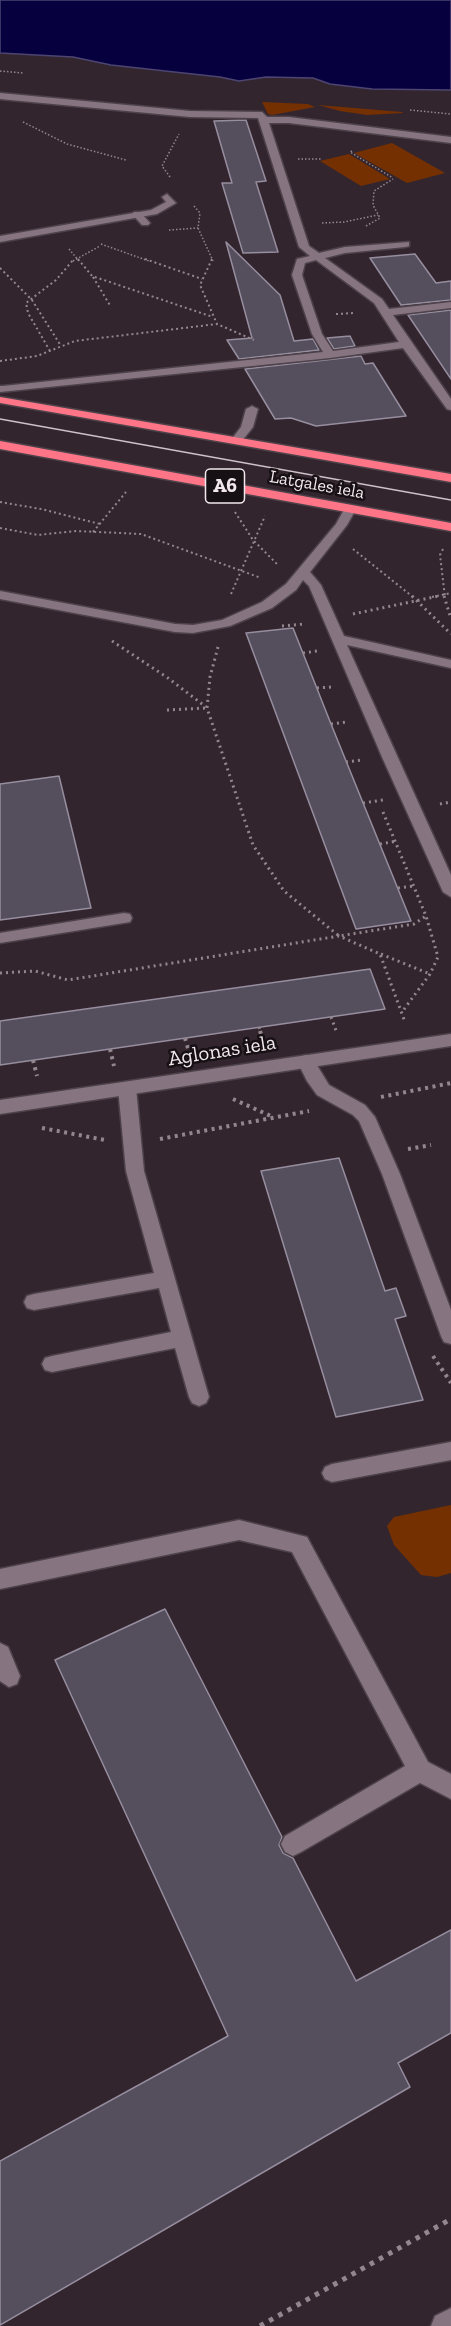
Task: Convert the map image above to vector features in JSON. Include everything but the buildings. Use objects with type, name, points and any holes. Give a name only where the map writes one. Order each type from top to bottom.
[{"type":"highway","name":"Latgales iela","points":[[1,392],[237,440],[451,478]]},
{"type":"highway","name":"Latgales iela","points":[[0,445],[451,527]]},
{"type":"street","points":[[0,96],[190,114],[262,115],[304,247],[378,301],[451,407]]},
{"type":"street","points":[[265,120],[289,120],[451,140]]},
{"type":"street","points":[[0,239],[154,212],[171,203],[167,197]]},
{"type":"street","points":[[137,214],[145,223]]},
{"type":"street","points":[[330,355],[317,334],[297,274],[301,261],[330,253],[405,244]]},
{"type":"street","points":[[384,311],[451,305]]},
{"type":"street","points":[[1,392],[330,355],[406,344]]},
{"type":"street","points":[[237,440],[247,427],[252,409]]},
{"type":"street","points":[[0,596],[175,628],[193,629],[225,623],[267,605],[296,580],[350,509]]},
{"type":"street","points":[[296,580],[315,585],[389,757],[451,892]]},
{"type":"street","points":[[339,639],[451,663]]},
{"type":"street","points":[[0,938],[124,918]]},
{"type":"street","name":"Aglonas iela","points":[[0,1107],[451,1040]]},
{"type":"street","points":[[306,1061],[320,1087],[348,1103],[366,1117],[391,1174],[451,1336]]},
{"type":"street","points":[[127,1088],[135,1171],[199,1397]]},
{"type":"street","points":[[34,1302],[166,1280]]},
{"type":"street","points":[[52,1364],[182,1338]]},
{"type":"street","points":[[332,1473],[451,1451]]},
{"type":"street","points":[[0,1579],[239,1530],[299,1544],[420,1770],[451,1787]]},
{"type":"street","points":[[0,1654],[9,1676]]},
{"type":"street","points":[[293,1844],[420,1770]]},
{"type":"street","points":[[445,2326],[451,2322]]},
{"type":"path","points":[[177,184],[162,166],[190,114]]},
{"type":"path","points":[[19,119],[67,144],[126,160]]},
{"type":"path","points":[[330,253],[326,248],[342,233],[366,226],[380,218],[373,206],[374,191],[393,179],[350,152],[369,146],[363,140],[376,132]]},
{"type":"path","points":[[189,200],[200,213],[198,228],[213,261],[200,285],[217,324]]},
{"type":"path","points":[[297,225],[344,222],[378,214]]},
{"type":"path","points":[[61,228],[102,245],[202,279]]},
{"type":"path","points":[[50,351],[28,313],[26,303],[56,280],[76,257],[113,242]]},
{"type":"path","points":[[82,264],[111,307]]},
{"type":"path","points":[[0,268],[32,300],[61,346]]},
{"type":"path","points":[[92,276],[213,317]]},
{"type":"path","points":[[311,316],[384,311]]},
{"type":"path","points":[[0,361],[37,356],[75,341],[217,324],[254,340]]},
{"type":"path","points":[[93,532],[130,487]]},
{"type":"path","points":[[0,502],[41,509],[100,524]]},
{"type":"path","points":[[230,505],[253,540],[271,560],[296,580]]},
{"type":"path","points":[[231,595],[253,540],[268,512]]},
{"type":"path","points":[[0,528],[38,535],[76,531],[141,534],[240,572],[296,580]]},
{"type":"path","points":[[333,534],[416,599],[451,634]]},
{"type":"path","points":[[445,544],[440,555],[444,594],[451,619]]},
{"type":"path","points":[[303,624],[451,593]]},
{"type":"path","points":[[78,610],[86,623],[168,678],[207,708]]},
{"type":"path","points":[[220,642],[210,677],[207,708],[253,845],[284,891],[339,936],[430,974]]},
{"type":"path","points":[[167,710],[207,708]]},
{"type":"path","points":[[402,1012],[430,974],[438,957],[426,916],[413,886]]},
{"type":"path","points":[[0,973],[36,972],[68,980],[414,924],[426,916]]},
{"type":"path","points":[[380,954],[405,1022]]},
{"type":"path","points":[[41,1101],[42,1128],[132,1145],[451,1083]]},
{"type":"path","points":[[260,2326],[451,2219]]},
{"type":"shaded area","points":[[0,0],[451,0],[451,90],[372,89],[330,84],[313,78],[266,77],[239,81],[111,65],[73,57],[0,53]]},
{"type":"shaded area","points":[[262,102],[308,104],[315,107],[272,115],[268,114]]},
{"type":"shaded area","points":[[318,105],[402,112],[403,113],[367,115]]},
{"type":"shaded area","points":[[392,143],[445,173],[407,183],[354,153]]},
{"type":"shaded area","points":[[349,154],[390,179],[361,186],[320,161]]},
{"type":"shaded area","points":[[451,1505],[451,1573],[437,1577],[421,1575],[394,1545],[387,1526],[394,1517]]},
{"type":"tram line","points":[[0,419],[451,500]]}]
